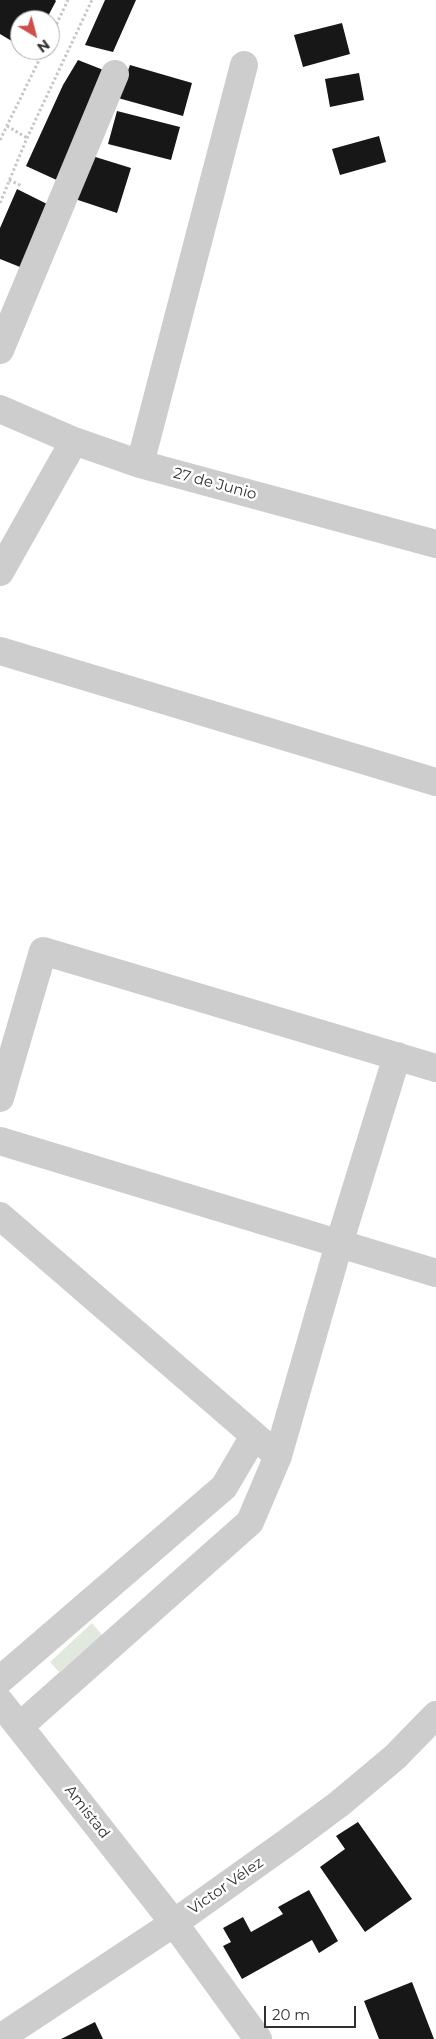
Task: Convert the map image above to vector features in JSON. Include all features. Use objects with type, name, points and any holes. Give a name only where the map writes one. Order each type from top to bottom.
[{"type":"street","points":[[140,464],[244,65]]},
{"type":"street","points":[[0,350],[115,74]]},
{"type":"street","name":"27 de Junio","points":[[0,409],[74,441],[140,464],[436,544]]},
{"type":"street","points":[[0,572],[74,441]]},
{"type":"street","points":[[0,652],[436,782]]},
{"type":"street","points":[[0,1098],[43,951],[436,1068]]},
{"type":"street","points":[[20,1726],[250,1522],[278,1456],[339,1244],[397,1056]]},
{"type":"street","points":[[0,1141],[436,1273]]},
{"type":"street","points":[[0,1216],[278,1456]]},
{"type":"street","points":[[0,1680],[224,1488],[254,1436]]},
{"type":"street","name":"Amistad","points":[[0,1702],[174,1923],[258,2039]]},
{"type":"street","name":"Victor Vélez","points":[[0,2038],[174,1923],[339,1804],[395,1757],[436,1715]]},
{"type":"path","points":[[60,17],[68,0]]},
{"type":"path","points":[[0,203],[27,138],[92,0]]},
{"type":"path","points":[[0,140],[39,60]]},
{"type":"path","points":[[7,126],[27,138]]},
{"type":"path","points":[[10,180],[22,186]]},
{"type":"shaded area","points":[[92,1623],[102,1635],[59,1672],[50,1662]]},
{"type":"building","points":[[0,0],[56,1],[51,10],[10,10],[10,40],[0,34]]},
{"type":"building","points":[[105,0],[136,0],[113,52],[85,45]]},
{"type":"building","points":[[342,23],[350,54],[303,67],[294,35]]},
{"type":"building","points":[[78,60],[106,71],[61,182],[26,166],[63,85]]},
{"type":"building","points":[[130,65],[192,83],[183,116],[118,98]]},
{"type":"building","points":[[359,73],[364,100],[330,107],[325,79]]},
{"type":"building","points":[[117,111],[180,127],[171,160],[108,144]]},
{"type":"building","points":[[379,136],[386,162],[340,175],[332,149]]},
{"type":"building","points":[[89,155],[131,168],[117,213],[72,198]]},
{"type":"building","points":[[17,189],[47,204],[20,267],[0,259],[0,228]]},
{"type":"building","points":[[358,1822],[412,1899],[365,1932],[320,1867],[345,1849],[336,1836]]},
{"type":"building","points":[[309,1890],[338,1941],[319,1953],[312,1940],[242,1979],[223,1946],[231,1942],[223,1928],[243,1917],[251,1932],[283,1914],[278,1907]]},
{"type":"building","points":[[412,1982],[434,2039],[379,2039],[364,2001]]},
{"type":"building","points":[[95,2022],[103,2039],[61,2039]]}]
